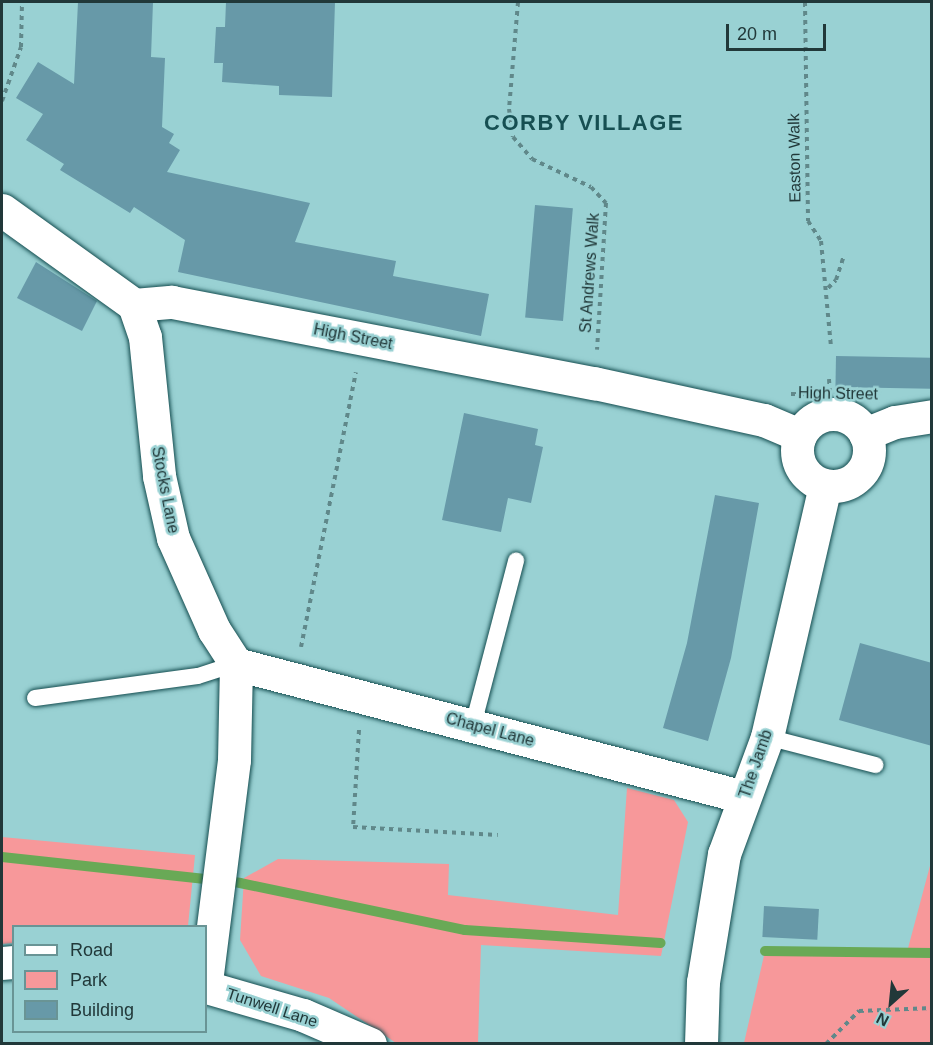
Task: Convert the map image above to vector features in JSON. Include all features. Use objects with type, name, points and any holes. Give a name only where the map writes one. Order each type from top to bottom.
[{"type":"street","points":[[2,210],[134,304]]},
{"type":"street","name":"High Street","points":[[134,304],[172,302],[594,383],[764,420],[800,435]]},
{"type":"street","name":"Stocks Lane","points":[[134,304],[145,337],[159,476],[173,538],[214,630],[236,664]]},
{"type":"street","points":[[838,415],[849,418],[865,434],[868,457],[864,468],[848,484],[825,486],[800,466],[800,435],[815,419],[838,415]]},
{"type":"street","name":"High Street","points":[[865,434],[895,422],[932,416]]},
{"type":"street","name":"The Jamb","points":[[701,1044],[711,915],[724,854],[767,737],[825,486]]},
{"type":"street","points":[[207,976],[234,760],[236,664]]},
{"type":"street","name":"Chapel Lane","points":[[236,664],[744,797]]},
{"type":"street","name":"Tunwell Lane","points":[[207,985],[303,1015],[370,1044]]},
{"type":"lane","points":[[473,725],[516,561]]},
{"type":"lane","points":[[35,698],[198,676],[236,664]]},
{"type":"lane","points":[[767,737],[875,765]]},
{"type":"path","points":[[2,101],[21,47],[22,2]]},
{"type":"path","name":"St Andrews Walk","points":[[518,2],[509,109],[513,137],[532,159],[591,187],[606,203],[594,383]]},
{"type":"path","name":"Easton Walk","points":[[805,2],[808,221],[821,241],[828,288],[831,347]]},
{"type":"path","points":[[828,288],[836,280],[843,258]]},
{"type":"path","points":[[295,679],[363,339]]},
{"type":"path","points":[[830,379],[830,395]]},
{"type":"path","name":"High Street","points":[[786,393],[875,395]]},
{"type":"path","points":[[362,696],[353,827],[498,835]]},
{"type":"path","points":[[826,1044],[858,1011],[932,1008]]},
{"type":"green space","points":[[627,788],[674,800],[688,822],[661,956],[481,945],[478,1043],[396,1043],[329,998],[261,976],[240,940],[244,878],[278,859],[449,864],[448,895],[618,915]]},
{"type":"green space","points":[[2,837],[195,855],[188,925],[12,925],[12,943],[2,944]]},
{"type":"green space","points":[[931,862],[931,1043],[744,1043],[765,951],[907,952]]},
{"type":"building","points":[[78,2],[153,2],[151,57],[165,58],[162,127],[174,134],[169,143],[180,150],[167,172],[310,203],[295,242],[396,261],[393,276],[489,294],[481,336],[178,272],[185,240],[134,207],[130,213],[60,170],[64,164],[26,140],[43,114],[16,98],[38,62],[74,84]]},
{"type":"building","points":[[226,2],[335,2],[332,97],[279,95],[279,86],[222,82],[223,63],[214,63],[216,27],[225,27]]},
{"type":"building","points":[[535,205],[573,208],[563,321],[525,318]]},
{"type":"building","points":[[36,262],[97,301],[82,331],[17,298]]},
{"type":"building","points":[[836,356],[931,358],[930,389],[835,387]]},
{"type":"building","points":[[464,413],[538,429],[535,445],[543,447],[531,503],[508,498],[501,532],[442,520]]},
{"type":"building","points":[[715,495],[759,503],[731,658],[708,741],[663,728],[687,643]]},
{"type":"building","points":[[860,643],[932,663],[932,746],[839,720]]},
{"type":"building","points":[[764,906],[819,909],[817,940],[762,937]]},
{"type":"waterway","points":[[2,857],[240,883],[465,930],[661,943]]},
{"type":"waterway","points":[[765,951],[932,953]]},
{"type":"district","name":"CORBY VILLAGE","points":[[584,123]]}]
